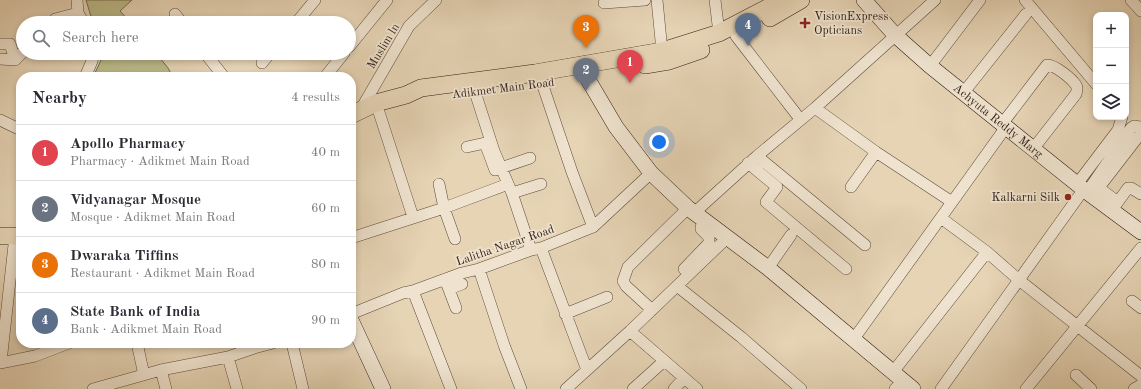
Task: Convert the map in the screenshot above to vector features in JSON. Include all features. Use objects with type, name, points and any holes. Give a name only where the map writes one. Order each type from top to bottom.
[{"type":"main road","name":"Adikmet Main Road","points":[[406,95],[423,98],[475,92],[586,76],[669,61],[736,36],[786,10],[801,0]]},
{"type":"main road","name":"Adikmet Main Road","points":[[356,113],[376,103],[406,95],[421,88],[536,73],[662,51],[719,34],[774,2]]},
{"type":"street","points":[[77,0],[81,16]]},
{"type":"street","points":[[302,16],[315,0]]},
{"type":"street","points":[[356,38],[387,0]]},
{"type":"street","name":"Muslim ln","points":[[356,111],[409,26],[436,0]]},
{"type":"street","points":[[604,3],[645,0]]},
{"type":"street","points":[[657,0],[662,51]]},
{"type":"street","points":[[715,0],[719,34]]},
{"type":"street","name":"Achyuta Reddy Marg","points":[[864,0],[895,35],[930,66],[1033,149],[1088,190],[1115,206],[1141,232]]},
{"type":"street","points":[[649,308],[626,286],[623,281],[628,267],[696,214],[748,163],[815,108],[935,0]]},
{"type":"street","points":[[930,66],[980,0]]},
{"type":"street","points":[[1025,0],[1093,80]]},
{"type":"street","points":[[1131,0],[1141,11]]},
{"type":"street","points":[[964,92],[1026,14]]},
{"type":"street","points":[[736,36],[800,119]]},
{"type":"street","points":[[0,44],[10,44],[16,52]]},
{"type":"street","points":[[0,59],[16,56]]},
{"type":"street","points":[[87,72],[92,60]]},
{"type":"street","points":[[211,60],[220,72]]},
{"type":"street","points":[[329,72],[338,60]]},
{"type":"street","points":[[853,340],[941,218],[1047,65],[1052,65],[1059,69],[1077,86],[1078,90],[1033,149]]},
{"type":"street","points":[[586,76],[616,127],[651,173],[696,214],[768,268],[901,383],[987,252]]},
{"type":"street","points":[[542,83],[572,172],[593,227]]},
{"type":"street","points":[[475,92],[490,152]]},
{"type":"street","points":[[376,103],[413,217]]},
{"type":"street","points":[[815,108],[876,152],[952,202]]},
{"type":"street","points":[[0,120],[16,128]]},
{"type":"street","points":[[1088,190],[1122,120]]},
{"type":"street","points":[[941,389],[1018,280],[1136,128],[1124,120]]},
{"type":"street","points":[[1088,190],[1141,136]]},
{"type":"street","points":[[467,148],[485,143],[502,167],[510,189],[565,314],[587,370]]},
{"type":"street","points":[[851,187],[876,152]]},
{"type":"street","points":[[757,156],[865,245]]},
{"type":"street","points":[[502,167],[530,158]]},
{"type":"street","points":[[748,163],[777,187],[766,202],[846,269]]},
{"type":"street","name":"Lalitha Nagar Road","points":[[356,312],[403,293],[447,284],[462,273],[479,269],[536,249],[593,227],[651,173]]},
{"type":"street","points":[[439,184],[444,208],[455,239]]},
{"type":"street","points":[[356,236],[413,217],[510,189],[541,184]]},
{"type":"street","points":[[1115,206],[1128,188],[1131,188],[1141,194]]},
{"type":"street","points":[[566,389],[630,332],[649,308],[707,246],[710,241],[709,237],[701,229],[696,214]]},
{"type":"street","points":[[941,218],[987,252],[1018,280],[1141,376]]},
{"type":"street","points":[[768,268],[791,235]]},
{"type":"street","points":[[12,236],[1,363],[35,356],[55,348]]},
{"type":"street","points":[[649,308],[677,286],[728,237]]},
{"type":"street","points":[[1026,389],[1141,248]]},
{"type":"street","points":[[479,269],[504,345],[521,389]]},
{"type":"street","points":[[456,308],[447,284],[462,284]]},
{"type":"street","points":[[677,286],[741,337],[801,389]]},
{"type":"street","points":[[413,292],[450,389]]},
{"type":"street","points":[[565,314],[608,297]]},
{"type":"street","points":[[356,331],[383,389]]},
{"type":"street","points":[[630,332],[664,361],[680,385],[697,389]]},
{"type":"street","points":[[138,348],[144,374]]},
{"type":"street","points":[[93,389],[144,374],[228,357],[247,348]]},
{"type":"street","points":[[293,348],[304,389]]},
{"type":"street","points":[[228,357],[237,389]]},
{"type":"street","points":[[633,389],[664,361]]},
{"type":"street","points":[[161,370],[166,389]]},
{"type":"street","points":[[1076,375],[1091,389]]},
{"type":"street","points":[[1134,389],[1141,384]]},
{"type":"shaded area","points":[[86,0],[132,0],[120,11],[125,16],[91,16]]},
{"type":"shaded area","points":[[101,60],[162,60],[170,72],[95,72]]},
{"type":"place","name":"VisionExpress Opticians","points":[[805,23]]},
{"type":"place","name":"State Bank of India","points":[[748,46]]},
{"type":"place","name":"Dwaraka Tiffins","points":[[586,48]]},
{"type":"place","name":"Apollo Pharmacy","points":[[630,83]]},
{"type":"place","name":"Vidyanagar Mosque","points":[[586,91]]},
{"type":"place","name":"Kalkarni Silk","points":[[1068,197]]}]
